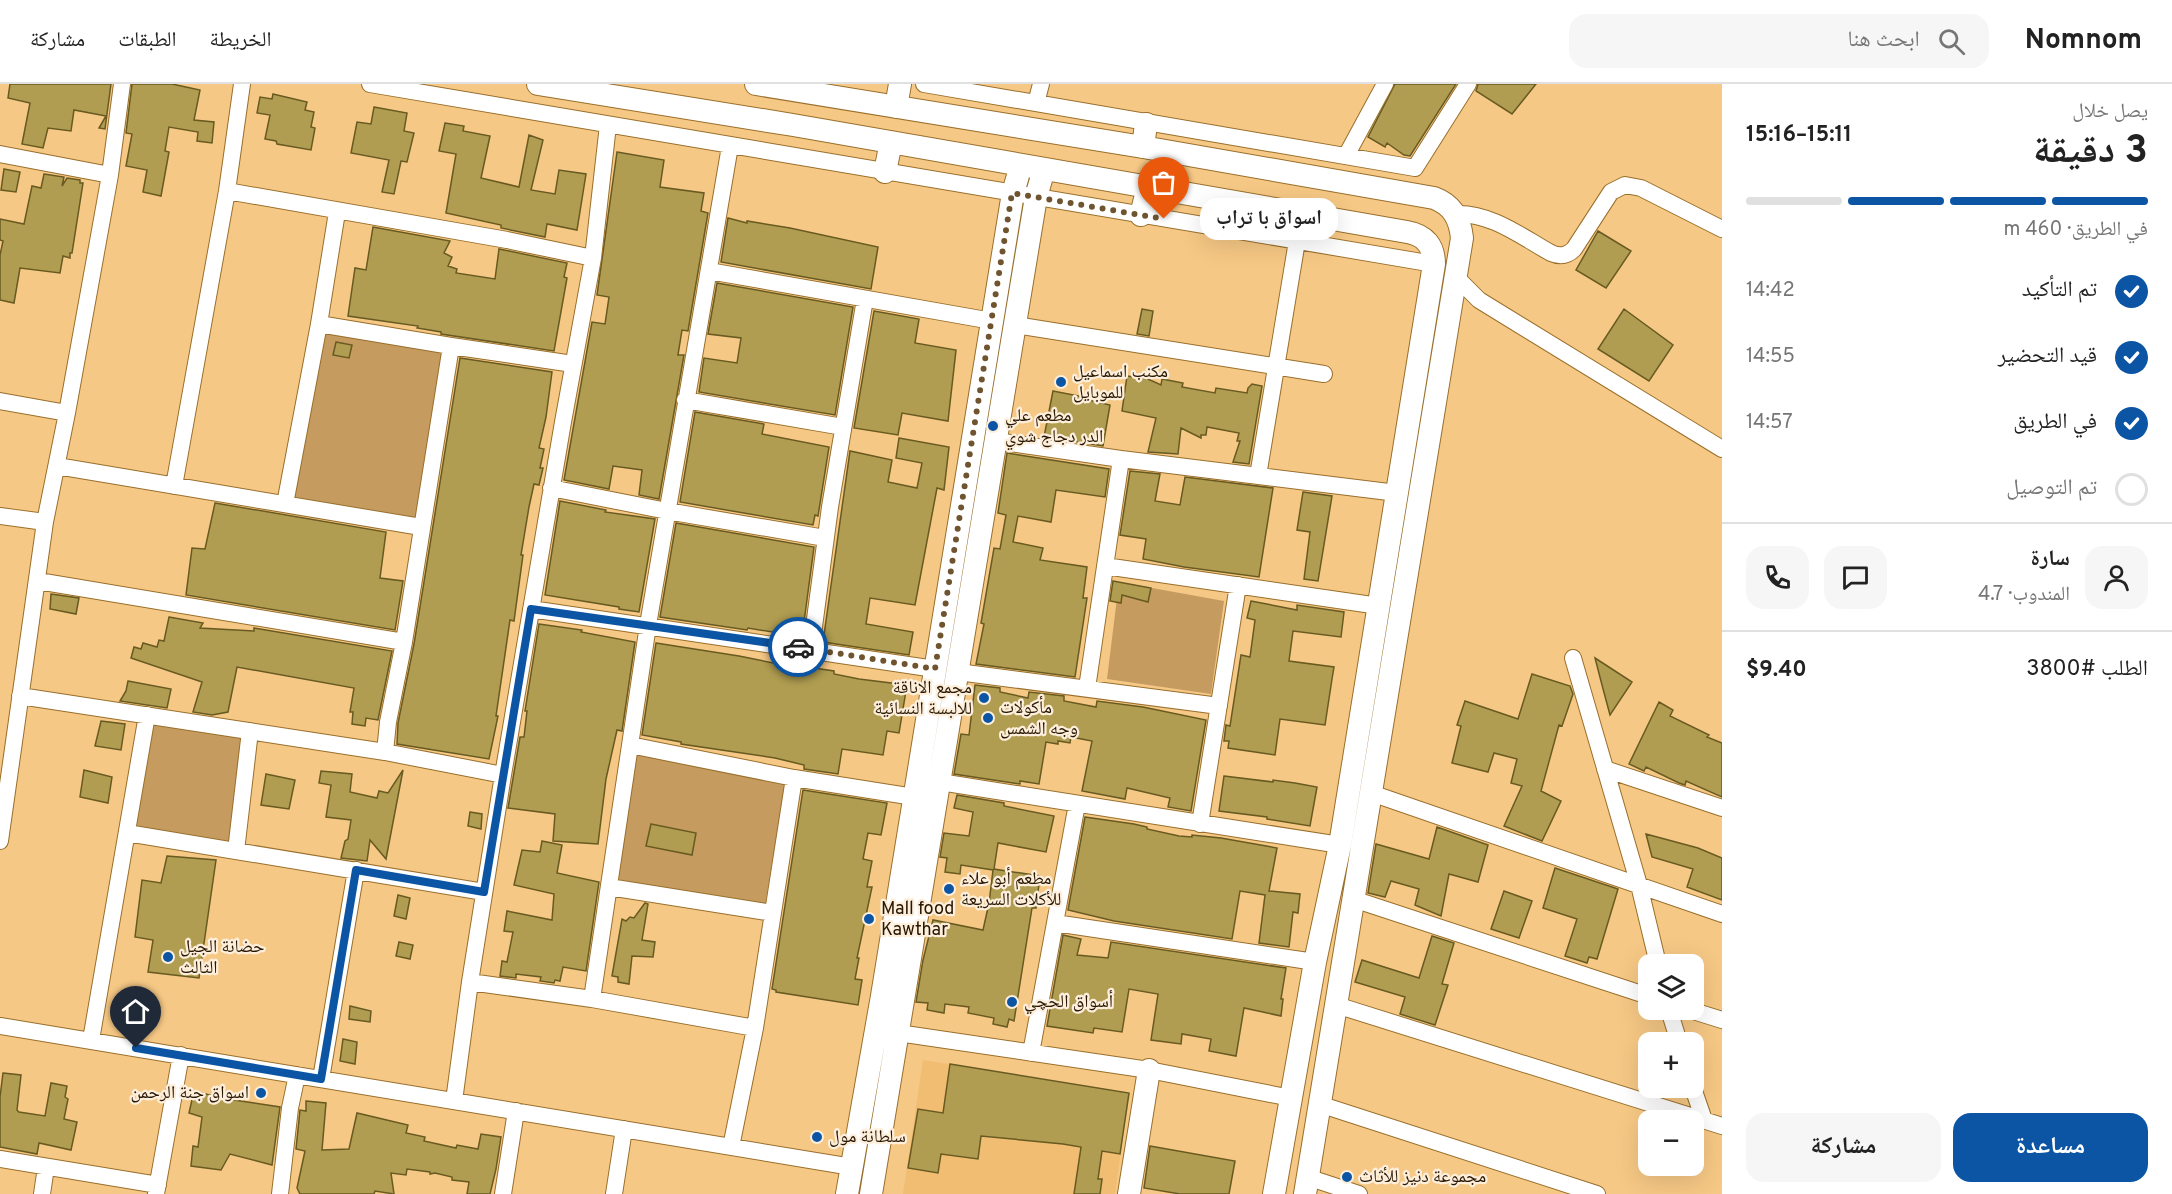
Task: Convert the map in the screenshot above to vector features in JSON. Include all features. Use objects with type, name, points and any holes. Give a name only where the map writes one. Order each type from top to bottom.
[{"type":"street","points":[[0,841],[4,788],[21,696],[45,522],[110,175],[122,84]]},
{"type":"street","points":[[174,486],[227,191],[242,84]]},
{"type":"street","points":[[370,84],[1434,264]]},
{"type":"street","points":[[538,84],[793,125],[1415,233],[1423,237],[1432,249],[1434,264],[1340,845],[1315,962],[1274,1194]]},
{"type":"street","points":[[736,116],[744,110],[748,102],[748,93],[743,84]]},
{"type":"street","points":[[756,84],[1143,147],[1434,198],[1444,202],[1455,213],[1462,238],[1306,1186],[1359,1194]]},
{"type":"street","points":[[896,107],[900,84]]},
{"type":"street","points":[[924,84],[1146,124],[1415,168],[1468,84]]},
{"type":"street","points":[[1036,103],[1041,84]]},
{"type":"street","points":[[1346,156],[1385,84]]},
{"type":"street","points":[[793,125],[786,116],[786,106],[790,97],[800,91]]},
{"type":"street","points":[[1143,147],[1146,124]]},
{"type":"street","points":[[454,1101],[470,982],[503,776],[593,258],[608,126]]},
{"type":"street","points":[[885,172],[891,142]]},
{"type":"street","points":[[592,999],[648,625],[730,146]]},
{"type":"street","points":[[0,154],[110,175]]},
{"type":"street","points":[[1194,194],[1204,191],[1211,177],[1210,167],[1203,159]]},
{"type":"street","points":[[900,957],[914,797],[1012,193],[1021,165]]},
{"type":"street","points":[[847,1194],[940,782],[1036,197],[1044,168]]},
{"type":"street","points":[[1255,205],[1250,196],[1250,185],[1255,175],[1265,170]]},
{"type":"street","points":[[1455,213],[1472,214],[1488,219],[1551,253],[1561,256],[1574,249],[1611,192],[1625,185],[1641,188],[1722,229]]},
{"type":"street","points":[[1141,215],[1148,187]]},
{"type":"street","points":[[227,191],[507,240],[593,258]]},
{"type":"street","points":[[285,504],[320,324],[337,212]]},
{"type":"street","points":[[1258,476],[1297,241]]},
{"type":"street","points":[[710,271],[992,321]]},
{"type":"street","points":[[1456,277],[1479,300],[1722,449]]},
{"type":"street","points":[[811,649],[825,538],[865,299]]},
{"type":"street","points":[[320,324],[573,364]]},
{"type":"street","points":[[1015,325],[1324,374]]},
{"type":"street","points":[[385,752],[388,722],[404,642],[451,346]]},
{"type":"street","points":[[686,400],[843,427]]},
{"type":"street","points":[[0,401],[67,414]]},
{"type":"street","points":[[996,441],[1397,493]]},
{"type":"street","points":[[1087,688],[1121,459]]},
{"type":"street","points":[[57,466],[422,527]]},
{"type":"street","points":[[552,488],[667,511],[825,538]]},
{"type":"street","points":[[0,516],[45,522]]},
{"type":"street","points":[[1105,566],[1379,606]]},
{"type":"street","points":[[38,581],[404,642]]},
{"type":"street","points":[[1200,824],[1238,585]]},
{"type":"street","points":[[531,609],[935,669]]},
{"type":"street","points":[[1573,658],[1639,885],[1656,954]]},
{"type":"street","points":[[958,672],[1219,706]]},
{"type":"street","points":[[21,696],[385,752],[503,776]]},
{"type":"street","points":[[91,1041],[147,715]]},
{"type":"street","points":[[236,851],[250,731]]},
{"type":"street","points":[[630,745],[794,778],[914,797]]},
{"type":"street","points":[[1605,769],[1722,808]]},
{"type":"street","points":[[731,1147],[755,1028],[794,778]]},
{"type":"street","points":[[940,782],[1340,845]]},
{"type":"street","points":[[1371,793],[1722,914]]},
{"type":"street","points":[[1031,1053],[1077,804]]},
{"type":"street","points":[[127,833],[484,892]]},
{"type":"street","points":[[321,1079],[356,870]]},
{"type":"street","points":[[609,888],[773,913]]},
{"type":"street","points":[[1353,899],[1638,993]]},
{"type":"street","points":[[1054,923],[1315,962]]},
{"type":"street","points":[[470,982],[592,999],[755,1028]]},
{"type":"street","points":[[871,1194],[898,1033],[893,997]]},
{"type":"street","points":[[1336,1005],[1672,1110]]},
{"type":"street","points":[[1704,1014],[1722,1020]]},
{"type":"street","points":[[0,1026],[852,1167]]},
{"type":"street","points":[[898,1033],[1149,1070],[1291,1098]]},
{"type":"street","points":[[0,1159],[157,1190],[181,1055]]},
{"type":"street","points":[[1129,1194],[1149,1070]]},
{"type":"street","points":[[280,1194],[290,1108],[297,1075]]},
{"type":"street","points":[[1320,1104],[1597,1194]]},
{"type":"street","points":[[503,1194],[516,1111]]},
{"type":"street","points":[[1704,1120],[1722,1126]]},
{"type":"street","points":[[615,1194],[624,1129]]},
{"type":"street","points":[[42,1194],[46,1167]]},
{"type":"shaded area","points":[[324,333],[445,351],[420,523],[290,501]]},
{"type":"shaded area","points":[[1119,582],[1224,601],[1211,694],[1107,679]]},
{"type":"shaded area","points":[[152,723],[241,736],[229,842],[136,827]]},
{"type":"shaded area","points":[[636,753],[786,777],[765,906],[616,881]]},
{"type":"shaded area","points":[[923,1060],[1129,1093],[1115,1194],[903,1194]]},
{"type":"building","points":[[10,84],[111,84],[105,129],[99,128],[106,116],[74,110],[71,131],[48,128],[43,148],[22,144],[30,103],[8,98]]},
{"type":"building","points":[[132,84],[172,84],[200,90],[194,120],[214,122],[212,143],[197,141],[198,132],[169,127],[165,151],[169,152],[161,196],[143,192],[147,170],[126,166],[132,134],[126,133]]},
{"type":"building","points":[[1395,84],[1456,84],[1410,156],[1404,155],[1387,143],[1385,147],[1368,137]]},
{"type":"building","points":[[1478,84],[1536,84],[1512,114],[1476,91]]},
{"type":"building","points":[[273,94],[307,102],[305,110],[314,112],[311,127],[315,128],[311,150],[277,144],[276,141],[265,139],[270,115],[257,113],[260,97],[272,99]]},
{"type":"building","points":[[374,107],[407,113],[404,131],[414,133],[407,162],[401,161],[394,194],[382,192],[389,160],[351,153],[357,122],[371,124]]},
{"type":"building","points":[[445,123],[464,126],[463,131],[490,136],[481,178],[519,187],[529,135],[543,140],[531,190],[555,194],[559,170],[586,174],[577,230],[547,224],[545,237],[446,213],[456,154],[439,151]]},
{"type":"building","points":[[617,152],[664,160],[660,187],[704,193],[701,211],[708,213],[688,331],[682,330],[678,355],[684,355],[659,499],[639,495],[642,470],[613,466],[609,489],[564,480],[592,322],[605,324],[609,297],[597,295]]},
{"type":"building","points":[[4,169],[20,172],[16,192],[1,190]]},
{"type":"building","points":[[44,174],[64,177],[62,186],[67,178],[80,180],[80,183],[83,183],[72,253],[70,253],[70,258],[63,256],[60,273],[20,268],[14,303],[0,300],[0,255],[3,241],[0,240],[0,219],[24,224],[32,186],[41,188]]},
{"type":"building","points":[[728,218],[747,223],[747,221],[790,228],[878,247],[871,289],[721,262]]},
{"type":"building","points":[[373,227],[450,241],[444,253],[452,257],[448,266],[457,269],[456,273],[495,279],[499,249],[567,263],[564,277],[567,278],[554,351],[441,334],[441,332],[417,328],[418,326],[348,316],[355,268],[366,270]]},
{"type":"building","points":[[1598,231],[1631,251],[1606,288],[1576,270]]},
{"type":"building","points":[[717,283],[853,307],[835,415],[699,392],[704,358],[737,363],[741,338],[708,334]]},
{"type":"building","points":[[1142,309],[1153,311],[1149,336],[1137,334]]},
{"type":"building","points":[[1624,309],[1673,345],[1649,381],[1598,349]]},
{"type":"building","points":[[874,311],[919,319],[915,343],[956,350],[948,421],[902,413],[898,435],[854,428]]},
{"type":"building","points":[[336,342],[352,345],[349,358],[333,355]]},
{"type":"building","points":[[460,358],[552,372],[539,448],[544,449],[540,468],[543,468],[539,485],[534,484],[529,507],[514,621],[510,620],[496,716],[498,716],[489,759],[397,744],[398,723],[414,644]]},
{"type":"building","points":[[1127,376],[1148,379],[1161,385],[1162,379],[1183,383],[1182,387],[1215,393],[1216,388],[1247,393],[1252,384],[1262,386],[1249,464],[1233,462],[1240,441],[1237,441],[1239,433],[1207,427],[1206,435],[1201,435],[1201,438],[1181,428],[1178,454],[1148,452],[1156,418],[1122,411]]},
{"type":"building","points":[[1053,391],[1110,405],[1103,446],[1044,437]]},
{"type":"building","points":[[695,412],[764,424],[762,434],[829,447],[818,516],[815,515],[813,525],[680,502]]},
{"type":"building","points":[[899,438],[949,447],[944,490],[937,488],[915,605],[870,598],[866,624],[913,632],[909,655],[823,642],[850,451],[892,460],[888,482],[917,488],[922,463],[896,458]]},
{"type":"building","points":[[1007,453],[1109,469],[1105,497],[1056,490],[1051,522],[1018,516],[1013,542],[1043,548],[1040,560],[1087,567],[1083,598],[1087,598],[1075,677],[976,664],[994,548],[1000,549],[1006,515],[998,513]]},
{"type":"building","points":[[1130,471],[1160,474],[1155,501],[1180,505],[1185,477],[1273,488],[1259,577],[1143,559],[1146,539],[1120,535]]},
{"type":"building","points":[[1303,492],[1332,496],[1318,581],[1304,579],[1310,532],[1297,530]]},
{"type":"building","points":[[560,501],[606,510],[605,512],[655,519],[639,612],[545,595]]},
{"type":"building","points":[[215,503],[386,532],[380,578],[403,581],[395,630],[186,595],[192,548],[205,549]]},
{"type":"building","points":[[676,523],[814,547],[802,637],[660,617]]},
{"type":"building","points":[[1113,581],[1151,588],[1148,602],[1122,595],[1121,603],[1110,601]]},
{"type":"building","points":[[51,594],[79,598],[76,614],[50,609]]},
{"type":"building","points":[[1251,601],[1297,610],[1297,605],[1344,612],[1341,637],[1293,631],[1289,661],[1334,667],[1325,725],[1280,719],[1275,755],[1228,748],[1229,741],[1224,741],[1226,725],[1230,726],[1241,655],[1250,657],[1255,620],[1247,618]]},
{"type":"building","points":[[169,617],[203,623],[200,628],[254,631],[254,628],[392,651],[378,720],[366,718],[365,726],[352,724],[353,712],[350,712],[354,688],[237,667],[228,712],[212,715],[193,712],[202,682],[131,658],[134,647],[141,649],[143,643],[157,647],[159,640],[164,641]]},
{"type":"building","points":[[539,624],[582,630],[581,632],[635,642],[622,731],[617,730],[606,779],[598,844],[553,841],[555,814],[508,808],[520,737],[524,737],[527,711],[525,711]]},
{"type":"building","points":[[656,643],[793,667],[794,665],[834,671],[834,674],[859,679],[907,685],[899,733],[887,731],[883,755],[842,749],[838,774],[804,769],[804,765],[775,758],[681,744],[681,742],[642,735]]},
{"type":"building","points":[[1595,658],[1632,682],[1610,715],[1602,685]]},
{"type":"building","points":[[1532,674],[1570,686],[1573,694],[1562,726],[1559,725],[1541,791],[1561,801],[1542,841],[1504,826],[1522,786],[1511,783],[1517,759],[1494,753],[1488,772],[1452,763],[1461,726],[1457,725],[1465,701],[1518,719]]},
{"type":"building","points":[[128,681],[171,689],[167,708],[120,701],[126,691]]},
{"type":"building","points":[[975,685],[1000,688],[1000,692],[1028,698],[1029,692],[1064,696],[1064,701],[1096,707],[1097,701],[1143,707],[1206,720],[1191,811],[1168,807],[1170,798],[1127,788],[1125,799],[1082,791],[1092,741],[1071,737],[1070,743],[1046,742],[1039,784],[1020,781],[1020,784],[954,774],[961,734],[969,735]]},
{"type":"building","points":[[1659,702],[1673,710],[1670,716],[1722,743],[1722,797],[1686,781],[1685,785],[1646,767],[1644,771],[1629,764]]},
{"type":"building","points":[[101,721],[125,724],[121,750],[95,746]]},
{"type":"building","points":[[84,770],[112,777],[108,803],[80,797]]},
{"type":"building","points":[[403,770],[386,859],[370,840],[367,861],[341,858],[345,841],[348,839],[351,820],[326,817],[331,785],[319,783],[321,771],[352,774],[350,792],[377,798],[379,791],[388,793]]},
{"type":"building","points":[[266,774],[295,780],[289,809],[261,805]]},
{"type":"building","points":[[1224,776],[1317,787],[1310,826],[1267,819],[1267,817],[1219,811]]},
{"type":"building","points":[[803,790],[887,803],[881,835],[868,833],[863,859],[872,861],[867,887],[872,887],[857,958],[859,958],[855,979],[862,980],[858,1005],[776,992],[772,989]]},
{"type":"building","points":[[957,795],[1004,803],[1004,806],[1054,816],[1046,852],[998,843],[994,869],[1040,876],[1036,908],[1032,908],[1014,1021],[1009,1019],[1007,1027],[993,1024],[994,1018],[968,1013],[969,1007],[945,1004],[944,1013],[927,1010],[928,1003],[916,1002],[933,920],[983,930],[989,903],[993,870],[961,865],[960,874],[945,872],[947,858],[940,857],[944,833],[969,836],[973,812],[954,808]]},
{"type":"building","points":[[470,812],[482,814],[481,829],[468,826]]},
{"type":"building","points":[[1085,817],[1134,824],[1179,836],[1221,838],[1277,848],[1269,891],[1300,894],[1298,913],[1293,912],[1289,947],[1259,943],[1265,895],[1240,891],[1232,939],[1114,921],[1068,910]]},
{"type":"building","points":[[651,824],[696,833],[692,855],[646,846]]},
{"type":"building","points":[[1437,827],[1488,845],[1478,882],[1449,874],[1441,916],[1415,905],[1419,889],[1391,881],[1385,897],[1368,893],[1376,844],[1429,859]]},
{"type":"building","points":[[1646,834],[1698,848],[1722,858],[1722,900],[1687,887],[1693,869],[1652,857]]},
{"type":"building","points":[[542,841],[562,845],[557,873],[599,882],[586,971],[563,967],[560,981],[555,980],[554,983],[540,981],[541,977],[516,974],[516,978],[500,976],[502,961],[507,962],[513,932],[504,931],[507,911],[552,920],[554,894],[514,885],[522,850],[540,852]]},
{"type":"building","points":[[167,856],[216,860],[199,978],[148,972],[153,940],[135,937],[142,880],[161,883]]},
{"type":"building","points":[[1555,868],[1618,889],[1597,959],[1589,957],[1587,963],[1565,956],[1577,919],[1543,908]]},
{"type":"building","points":[[1504,891],[1532,901],[1519,938],[1491,929]]},
{"type":"building","points":[[398,895],[410,898],[406,919],[394,916]]},
{"type":"building","points":[[645,903],[648,904],[642,940],[655,942],[653,957],[632,956],[629,984],[618,982],[618,977],[612,976],[622,919],[626,921],[630,917],[634,918]]},
{"type":"building","points":[[1063,935],[1081,939],[1077,955],[1108,958],[1111,942],[1286,968],[1281,1016],[1244,1008],[1236,1056],[1209,1051],[1211,1039],[1182,1034],[1181,1044],[1151,1040],[1158,994],[1129,989],[1122,1032],[1094,1028],[1093,1033],[1047,1026]]},
{"type":"building","points":[[1432,936],[1454,943],[1442,984],[1448,985],[1435,1025],[1400,1014],[1405,997],[1355,982],[1362,960],[1419,978]]},
{"type":"building","points":[[399,942],[413,945],[410,959],[396,956]]},
{"type":"building","points":[[350,1006],[371,1011],[370,1022],[349,1019]]},
{"type":"building","points":[[343,1039],[357,1042],[355,1064],[340,1061]]},
{"type":"building","points":[[950,1064],[1129,1093],[1120,1154],[1102,1151],[1098,1179],[1102,1179],[1100,1194],[1074,1194],[1081,1147],[1063,1144],[981,1136],[978,1159],[941,1154],[938,1173],[908,1168],[918,1109],[943,1113]]},
{"type":"building","points":[[3,1073],[21,1075],[17,1110],[19,1112],[45,1116],[51,1083],[67,1086],[65,1097],[68,1099],[64,1119],[77,1122],[71,1150],[39,1143],[37,1154],[0,1147],[0,1097]]},
{"type":"building","points":[[194,1091],[214,1097],[280,1107],[272,1165],[230,1154],[221,1170],[191,1166],[193,1146],[198,1147],[202,1117],[189,1113]]},
{"type":"building","points":[[306,1101],[326,1103],[322,1150],[349,1149],[357,1113],[408,1125],[406,1133],[425,1137],[424,1141],[456,1148],[457,1145],[478,1149],[481,1134],[501,1137],[490,1194],[467,1194],[469,1182],[452,1180],[452,1177],[435,1173],[407,1169],[406,1175],[391,1173],[394,1194],[375,1191],[374,1194],[300,1194],[297,1188],[305,1151],[296,1149],[300,1110],[306,1111]]},
{"type":"building","points":[[1150,1146],[1235,1161],[1229,1194],[1180,1194],[1144,1188]]},
{"type":"way so far","points":[[798,647],[935,669],[1012,193],[1164,219]]},
{"type":"place","name":"اسواق با تراب","points":[[1164,219]]},
{"type":"place","name":"مكنب اسماعيل للموبايل","points":[[1061,382]]},
{"type":"place","name":"مطعم علي الدر دجاج شوي","points":[[993,426]]},
{"type":"place","name":"مجمع الاناقة للالبسة النسائية","points":[[984,698]]},
{"type":"place","name":"مأكولات وجه الشمس","points":[[988,718]]},
{"type":"place","name":"مطعم أبو علاء للأكلات السريعة","points":[[949,889]]},
{"type":"place","name":"Mall food Kawthar","points":[[869,919]]},
{"type":"place","name":"حضانة الجيل الثالث","points":[[168,957]]},
{"type":"place","name":"أسواق الحچي","points":[[1012,1002]]},
{"type":"place","name":"اسواق جنة الرحمن","points":[[261,1093]]},
{"type":"place","name":"سلطانة مول","points":[[817,1137]]},
{"type":"place","name":"مجموعة دنيز للأثاث","points":[[1347,1177]]},
{"type":"route","points":[[136,1048],[321,1079],[356,870],[484,892],[531,609],[798,647]]}]
